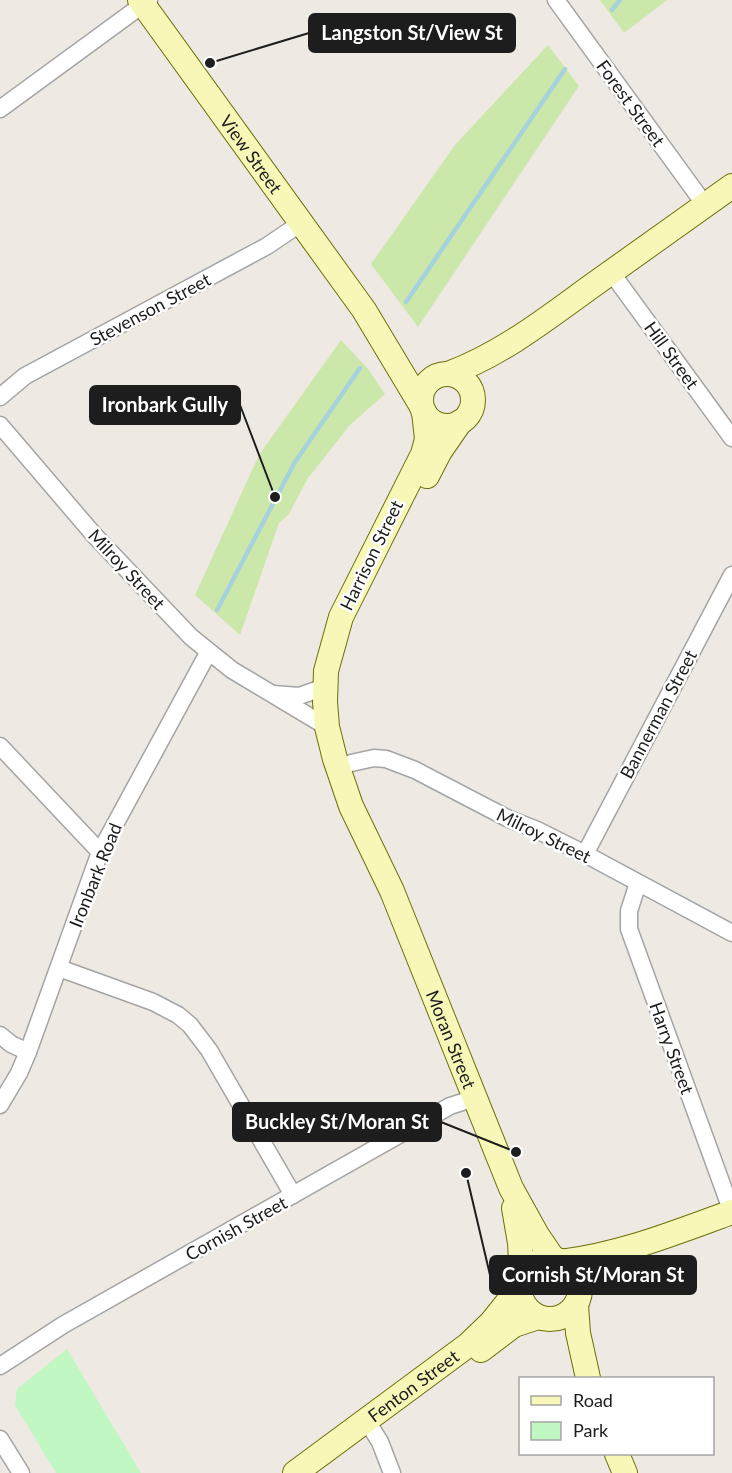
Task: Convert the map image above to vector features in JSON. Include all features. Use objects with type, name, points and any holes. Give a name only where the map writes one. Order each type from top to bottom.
[{"type":"street","name":"Forest Street","points":[[556,0],[705,205]]},
{"type":"street","points":[[0,109],[144,1]]},
{"type":"street","name":"View Street","points":[[144,1],[364,310],[422,409]]},
{"type":"street","points":[[560,309],[519,349],[489,370],[472,393],[471,410],[460,422],[452,425],[436,424],[422,409],[422,390],[432,378],[472,365],[492,355],[732,186]]},
{"type":"street","name":"Stevenson Street","points":[[0,397],[25,376],[267,246],[301,223]]},
{"type":"street","name":"Hill Street","points":[[611,272],[732,438]]},
{"type":"street","name":"View Street","points":[[364,310],[416,362],[443,374]]},
{"type":"street","points":[[443,374],[463,379],[472,393]]},
{"type":"street","name":"Harrison Street","points":[[330,697],[331,650],[341,617],[423,454],[427,439],[422,409]]},
{"type":"street","name":"Harrison Street","points":[[330,697],[361,610],[440,451],[460,422]]},
{"type":"street","name":"Milroy Street","points":[[0,425],[95,536],[208,653],[243,678],[327,727]]},
{"type":"street","name":"Bannerman Street","points":[[585,855],[732,575]]},
{"type":"street","name":"Ironbark Road","points":[[0,1105],[19,1073],[28,1052],[100,852],[208,653]]},
{"type":"street","name":"Milroy Street","points":[[272,694],[330,697]]},
{"type":"street","name":"Moran Street","points":[[330,697],[327,727],[335,759],[351,806],[393,891]]},
{"type":"street","name":"Moran Street","points":[[330,697],[393,891],[511,1188],[537,1235],[557,1261]]},
{"type":"street","points":[[0,746],[100,852]]},
{"type":"street","name":"Milroy Street","points":[[351,763],[374,758],[399,762],[507,818],[537,830],[732,933]]},
{"type":"street","name":"Harry Street","points":[[638,882],[629,911],[629,929],[732,1212]]},
{"type":"street","points":[[59,968],[153,1002],[178,1015],[190,1026],[209,1050],[293,1195]]},
{"type":"street","points":[[0,1035],[11,1044],[28,1052]]},
{"type":"street","name":"Cornish Street","points":[[0,1366],[63,1325],[450,1106],[475,1098]]},
{"type":"street","name":"Moran Street","points":[[511,1188],[520,1243],[521,1283]]},
{"type":"street","points":[[587,1375],[573,1350],[543,1318],[524,1305],[521,1283],[527,1270],[544,1260],[595,1257],[639,1246],[732,1212]]},
{"type":"street","points":[[543,1318],[564,1316],[605,1267],[639,1246]]},
{"type":"street","points":[[557,1261],[575,1273],[578,1333],[587,1375]]},
{"type":"street","name":"Fenton Street","points":[[314,1473],[468,1345],[491,1323],[521,1283]]},
{"type":"street","name":"Fenton Street","points":[[295,1473],[451,1374],[514,1325],[543,1318]]},
{"type":"street","points":[[370,1425],[392,1473]]},
{"type":"street","points":[[0,1439],[21,1473]]},
{"type":"street","points":[[617,1455],[624,1473]]},
{"type":"green space","points":[[600,0],[667,0],[624,33]]},
{"type":"green space","points":[[548,45],[579,86],[418,327],[371,264],[455,145]]},
{"type":"green space","points":[[341,340],[368,369],[385,394],[350,425],[308,478],[289,514],[279,523],[240,635],[195,595],[259,455]]},
{"type":"green space","points":[[67,1349],[141,1473],[56,1473],[15,1405],[17,1389]]},
{"type":"waterway","points":[[612,10],[620,0]]},
{"type":"waterway","points":[[406,302],[565,69]]},
{"type":"waterway","points":[[217,610],[295,462],[360,368]]},
{"type":"place","name":"Langston St/View St","points":[[210,63]]},
{"type":"place","name":"Ironbark Gully","points":[[275,497]]},
{"type":"place","name":"Buckley St/Moran St","points":[[516,1152]]},
{"type":"place","name":"Cornish St/Moran St","points":[[466,1173]]}]
